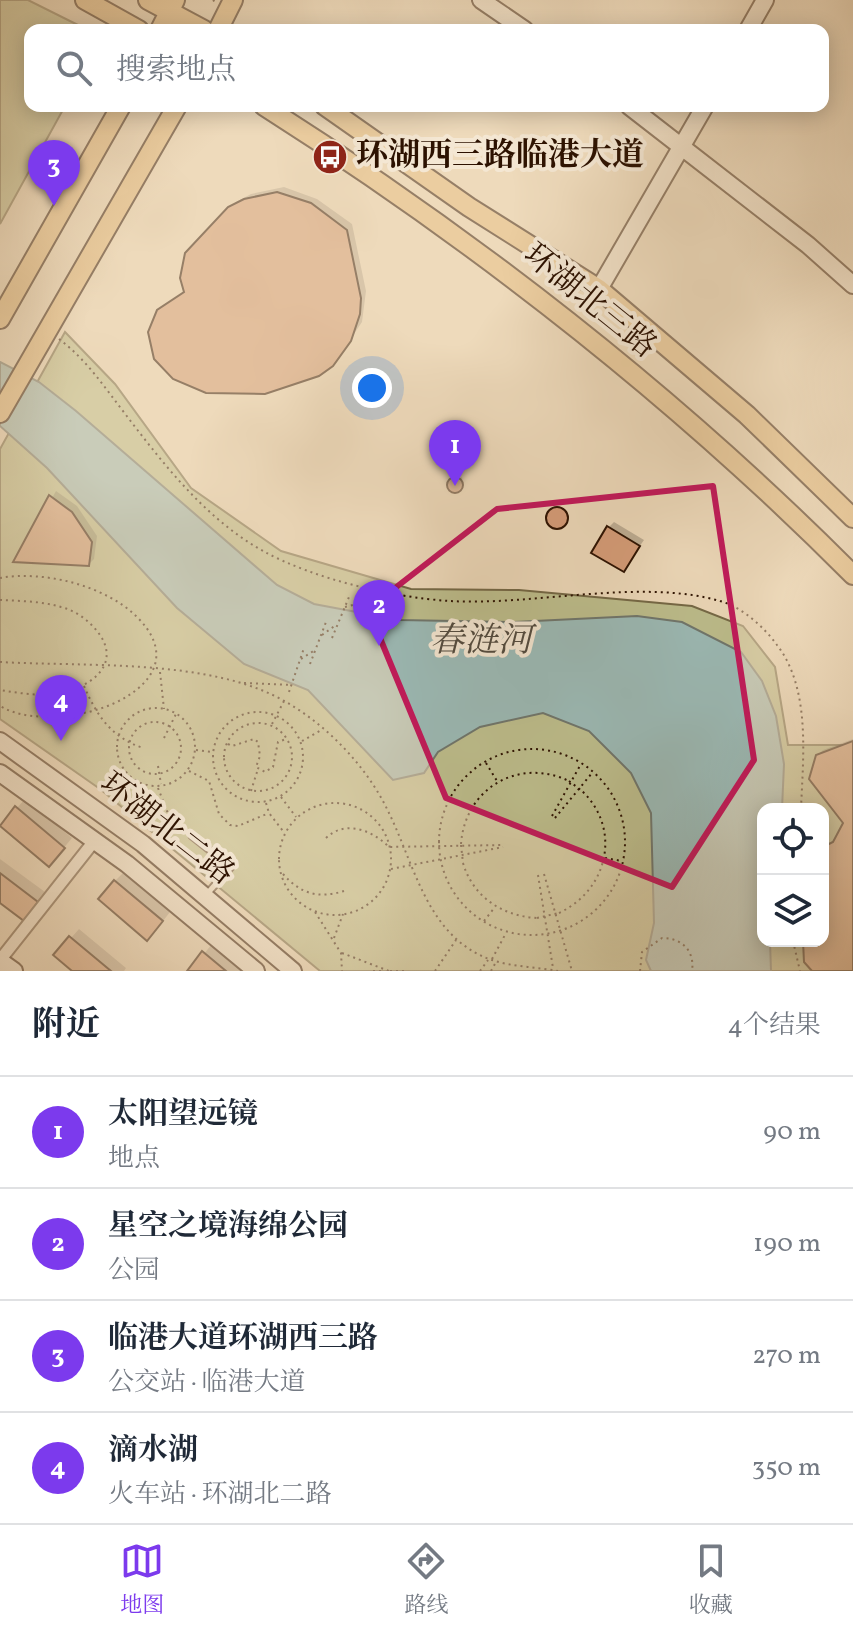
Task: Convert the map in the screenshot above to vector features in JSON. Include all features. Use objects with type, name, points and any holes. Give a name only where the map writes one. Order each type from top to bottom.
[{"type":"main road","points":[[85,0],[128,24]]},
{"type":"main road","points":[[148,0],[172,6],[196,24]]},
{"type":"main road","points":[[481,0],[516,24]]},
{"type":"main road","points":[[751,24],[765,0]]},
{"type":"main road","points":[[219,24],[221,1]]},
{"type":"main road","points":[[163,24],[172,6]]},
{"type":"main road","points":[[0,319],[118,112]]},
{"type":"main road","points":[[0,413],[174,112]]},
{"type":"main road","name":"环湖北三路","points":[[273,112],[456,234],[576,327],[727,456],[853,575]]},
{"type":"main road","name":"环湖北三路","points":[[334,112],[469,207],[599,289],[747,415],[853,518]]},
{"type":"main road","points":[[637,112],[808,245],[853,285]]},
{"type":"main road","points":[[599,289],[702,112]]},
{"type":"main road","name":"环湖北二路","points":[[0,741],[143,844],[293,971]]},
{"type":"main road","name":"环湖北二路","points":[[0,773],[95,840],[256,971]]},
{"type":"main road","points":[[0,960],[14,971]]},
{"type":"street","points":[[0,960],[95,840]]},
{"type":"lane","points":[[192,836],[231,867],[205,895]]},
{"type":"path","points":[[58,338],[80,355],[173,477],[205,507],[262,550],[335,581],[447,601],[514,601],[655,592],[721,601],[762,627],[779,647],[794,676],[804,736],[801,803]]},
{"type":"path","points":[[0,578],[57,579],[116,600],[150,634],[155,647],[154,670],[143,686],[119,704],[52,717],[17,715],[0,706]]},
{"type":"path","points":[[356,605],[361,587]]},
{"type":"path","points":[[345,607],[403,593]]},
{"type":"path","points":[[332,638],[349,597]]},
{"type":"path","points":[[0,600],[64,607],[86,619],[106,644],[104,668],[84,685],[55,694],[0,690]]},
{"type":"path","points":[[310,664],[326,622]]},
{"type":"path","points":[[321,635],[338,623]]},
{"type":"path","points":[[289,692],[304,648]]},
{"type":"path","points":[[300,660],[316,648]]},
{"type":"path","points":[[0,662],[213,674],[284,701],[336,739],[373,786],[388,810],[427,905],[457,939],[492,960],[555,971],[538,875]]},
{"type":"path","points":[[160,670],[164,709]]},
{"type":"path","points":[[239,683],[291,685]]},
{"type":"path","points":[[270,695],[277,683]]},
{"type":"path","points":[[84,685],[95,710],[118,739],[143,748]]},
{"type":"path","points":[[271,725],[284,701]]},
{"type":"path","points":[[147,709],[164,709],[177,714],[192,730],[195,750],[188,771],[182,778],[159,787],[145,785],[124,770],[118,759],[118,739],[126,722],[135,714],[147,709]]},
{"type":"path","points":[[252,711],[275,715],[294,728],[301,742],[300,773],[281,796],[266,802],[238,797],[219,779],[213,752],[218,735],[238,716],[252,711]]},
{"type":"path","points":[[164,738],[177,714]]},
{"type":"path","points":[[158,722],[170,726],[179,737],[181,754],[172,768],[160,774],[148,774],[134,764],[130,744],[142,726],[158,722]]},
{"type":"path","points":[[249,723],[271,725],[288,739],[293,761],[283,782],[263,792],[240,787],[226,770],[226,744],[238,728],[249,723]]},
{"type":"path","points":[[301,742],[323,729]]},
{"type":"path","points":[[226,744],[232,746],[254,739],[258,742],[258,771],[251,791]]},
{"type":"path","points":[[258,771],[269,771],[274,763],[274,747],[280,740],[288,739]]},
{"type":"path","points":[[539,749],[582,763],[606,786],[621,814],[623,862],[602,904],[579,923],[548,934],[506,932],[483,922],[458,899],[440,860],[440,828],[449,799],[467,775],[485,761],[508,752],[539,749]]},
{"type":"path","points":[[195,750],[213,752]]},
{"type":"path","points":[[485,761],[497,782]]},
{"type":"path","points":[[582,763],[554,817],[593,772]]},
{"type":"path","points":[[158,766],[159,787],[169,816],[192,836]]},
{"type":"path","points":[[188,771],[210,784],[219,814],[230,825],[238,826],[269,813]]},
{"type":"path","points":[[536,772],[569,781],[582,791],[600,816],[606,839],[605,858],[588,893],[559,913],[537,918],[514,915],[495,906],[476,889],[463,863],[461,845],[469,811],[483,793],[497,782],[512,775],[536,772]]},
{"type":"path","points":[[210,784],[219,779]]},
{"type":"path","points":[[281,796],[296,817]]},
{"type":"path","points":[[266,802],[269,813],[285,833]]},
{"type":"path","points":[[330,802],[348,803],[365,810],[378,822],[389,847],[390,870],[382,890],[370,903],[343,914],[314,911],[300,903],[287,888],[280,871],[279,851],[285,833],[296,817],[312,807],[330,802]]},
{"type":"path","points":[[326,838],[340,829],[360,829],[377,836],[389,847],[502,846],[390,870]]},
{"type":"path","points":[[605,858],[623,862]]},
{"type":"path","points":[[280,871],[295,888],[316,896],[344,891]]},
{"type":"path","points":[[544,874],[572,971]]},
{"type":"path","points":[[483,922],[495,906]]},
{"type":"path","points":[[314,911],[341,953],[342,971]]},
{"type":"path","points":[[334,939],[343,914]]},
{"type":"path","points":[[480,971],[492,960],[506,932]]},
{"type":"path","points":[[640,971],[640,960],[647,946],[670,938],[686,947],[691,955],[692,971]]},
{"type":"path","points":[[435,971],[457,939]]},
{"type":"path","points":[[794,947],[800,971]]},
{"type":"path","points":[[341,953],[389,971]]},
{"type":"path","points":[[491,971],[492,960]]},
{"type":"path","points":[[373,971],[408,971]]},
{"type":"highlighted area","points":[[713,486],[754,760],[672,887],[446,798],[368,609],[497,509]]},
{"type":"green space","points":[[0,0],[28,0],[76,24],[24,24],[24,112],[62,112],[0,224]]},
{"type":"green space","points":[[65,332],[115,384],[191,488],[281,551],[411,589],[519,590],[692,606],[743,626],[775,667],[788,745],[847,745],[853,971],[320,971],[100,789],[0,719],[0,449]]},
{"type":"water","name":"春涟河","points":[[0,362],[39,382],[277,585],[314,604],[399,620],[514,622],[637,616],[682,622],[741,652],[762,681],[776,716],[784,764],[782,803],[757,803],[757,947],[770,947],[771,971],[651,971],[646,960],[654,923],[651,813],[631,773],[589,731],[543,713],[480,727],[438,752],[424,773],[393,780],[308,690],[244,664],[177,608],[47,468],[0,426]]},
{"type":"building","points":[[277,192],[311,203],[347,230],[361,298],[360,314],[351,341],[333,366],[319,376],[265,394],[206,393],[173,379],[154,359],[148,332],[157,310],[184,292],[180,278],[185,253],[228,207],[244,199]]},
{"type":"building","points":[[455,477],[463,485],[455,493],[447,485]]},
{"type":"building","points":[[49,495],[72,512],[92,542],[89,566],[13,562]]},
{"type":"building","points":[[557,507],[568,518],[557,529],[546,518]]},
{"type":"building","points":[[607,526],[640,546],[624,572],[591,553]]},
{"type":"building","points":[[853,741],[853,971],[812,971],[804,962],[803,947],[829,947],[829,844],[843,823],[809,779],[816,755]]},
{"type":"building","points":[[15,806],[65,848],[49,867],[0,826]]},
{"type":"building","points":[[0,873],[38,902],[24,921],[0,903]]},
{"type":"building","points":[[114,880],[163,921],[147,941],[98,899]]},
{"type":"building","points":[[69,936],[111,971],[72,971],[53,955]]},
{"type":"building","points":[[202,951],[226,971],[187,971]]},
{"type":"place","name":"环湖西三路临港大道","points":[[330,157]]},
{"type":"place","name":"临港大道环湖西三路","points":[[54,206]]},
{"type":"place","name":"太阳望远镜","points":[[455,486]]},
{"type":"place","name":"星空之境海绵公园","points":[[379,646]]},
{"type":"place","name":"滴水湖","points":[[61,741]]}]
